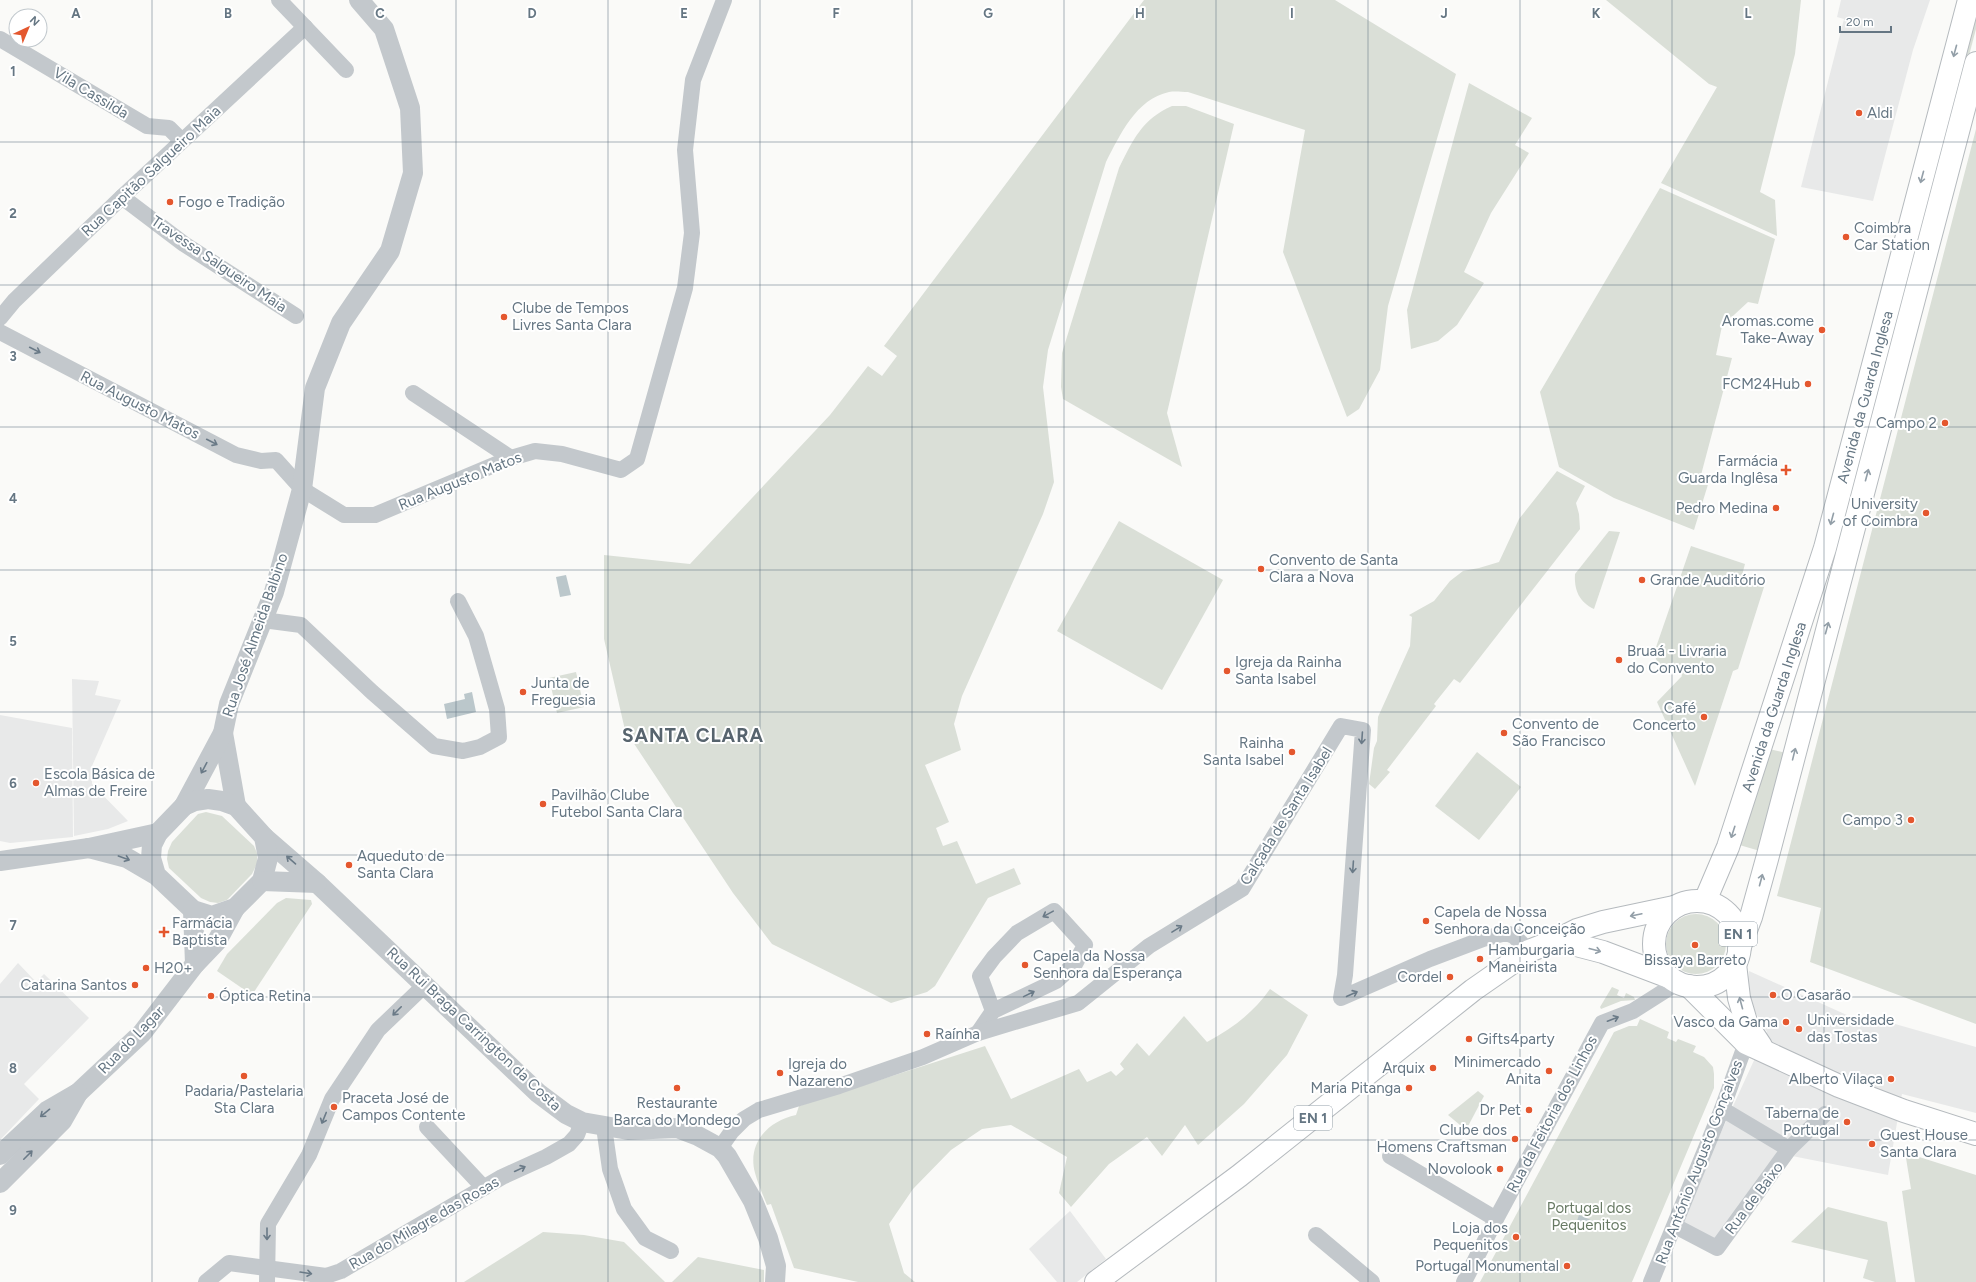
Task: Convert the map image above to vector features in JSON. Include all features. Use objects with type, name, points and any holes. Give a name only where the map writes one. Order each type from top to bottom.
[{"type":"main road","name":"Avenida da Guarda Inglesa","points":[[1705,901],[1728,847],[1825,548],[1969,0]]},
{"type":"main road","name":"Avenida da Guarda Inglesa","points":[[1737,957],[1751,917],[1767,859],[1976,63]]},
{"type":"main road","name":"EN 1","points":[[1096,1282],[1239,1176],[1473,990],[1529,951],[1577,930],[1603,922],[1674,907],[1694,901],[1705,901],[1717,906],[1727,914],[1735,924],[1739,936],[1737,957],[1727,975],[1716,983],[1702,987],[1678,982],[1603,952],[1557,940]]},
{"type":"main road","name":"EN 1","points":[[1674,907],[1664,915],[1656,927],[1653,940],[1654,954],[1660,967],[1678,982]]},
{"type":"main road","points":[[1737,957],[1739,998],[1755,1046]]},
{"type":"main road","points":[[1678,982],[1755,1046],[1795,1067],[1839,1086],[1976,1134]]},
{"type":"street","points":[[279,0],[346,70]]},
{"type":"street","name":"Rua José Almeida Balbino","points":[[184,806],[223,733],[228,704],[276,586],[302,489],[315,388],[341,323],[390,251],[413,173],[410,108],[384,29],[358,0]]},
{"type":"street","name":"Rua Augusto Matos","points":[[0,332],[236,455],[261,461],[276,460],[302,489],[344,515],[375,516],[511,458],[535,451],[562,454],[621,470],[637,459],[685,288],[692,233],[685,150],[693,80],[724,0]]},
{"type":"street","name":"Rua Capitão Salgueiro Maia","points":[[0,318],[14,301],[122,197],[305,27]]},
{"type":"street","name":"Vila Cassilda","points":[[0,40],[147,126],[169,128],[182,141]]},
{"type":"street","name":"Travessa Salgueiro Maia","points":[[122,197],[184,244],[296,316]]},
{"type":"street","points":[[413,393],[511,458]]},
{"type":"street","points":[[263,620],[301,624],[372,692],[434,746],[463,752],[480,747],[499,737],[497,709],[478,643],[458,601]]},
{"type":"street","name":"Calçada de Santa Isabel","points":[[720,1148],[732,1131],[744,1119],[759,1110],[839,1086],[916,1059],[978,1033],[1078,1004],[1149,946],[1242,889],[1341,726],[1363,730],[1345,975],[1341,998],[1430,959],[1483,939],[1502,934],[1514,936],[1529,951]]},
{"type":"street","name":"Rua José Almeida Balbino","points":[[223,733],[236,806]]},
{"type":"street","points":[[89,848],[127,858],[156,875],[193,910],[212,916],[235,908],[262,881],[268,858],[264,837],[236,806],[222,801],[208,799],[195,801],[184,806],[158,833],[152,845],[151,858],[156,875]]},
{"type":"street","points":[[0,861],[89,848],[158,833]]},
{"type":"street","name":"Rua Rui Braga Carrington da Costa","points":[[264,837],[317,883],[538,1093],[566,1114],[582,1122],[604,1127],[628,1130],[677,1128],[698,1136],[720,1148]]},
{"type":"street","points":[[262,881],[317,883]]},
{"type":"street","name":"Rua do Lagar","points":[[0,1156],[47,1111],[78,1093],[142,1033],[195,964],[217,941],[235,908]]},
{"type":"street","points":[[193,910],[195,964]]},
{"type":"street","points":[[978,1033],[993,1011],[1056,981],[1075,964],[1085,944],[1054,910],[1017,933],[994,957],[980,976],[993,1011]]},
{"type":"street","name":"Rua da Feitoria dos Linhos","points":[[1464,1282],[1496,1219],[1602,1023],[1633,1011],[1678,982]]},
{"type":"street","points":[[267,1274],[268,1224],[309,1155],[332,1099],[378,1030],[425,985]]},
{"type":"street","name":"Rua António Augusto Gonçalves","points":[[1651,1282],[1722,1109],[1755,1046]]},
{"type":"street","name":"Rua do Lagar","points":[[4,1172],[62,1122],[78,1093]]},
{"type":"street","points":[[1722,1109],[1789,1149]]},
{"type":"street","name":"Rua de Baixo","points":[[1675,1226],[1716,1248],[1789,1149],[1824,1114]]},
{"type":"street","name":"Rua do Milagre das Rosas","points":[[206,1282],[229,1263],[267,1274],[326,1276],[342,1271],[484,1188],[569,1144],[577,1135],[582,1122]]},
{"type":"street","points":[[427,1127],[484,1188]]},
{"type":"street","points":[[604,1127],[610,1169],[624,1209],[645,1238],[671,1251]]},
{"type":"street","points":[[720,1148],[727,1156],[753,1201],[768,1238],[776,1266],[775,1282]]},
{"type":"street","points":[[1390,1156],[1496,1219]]},
{"type":"street","points":[[1316,1235],[1370,1281]]},
{"type":"shaded area","name":"Aldi","points":[[1841,0],[1930,0],[1913,50],[1873,201],[1801,187],[1844,19],[1837,17]]},
{"type":"shaded area","points":[[566,575],[571,595],[560,597],[556,577]]},
{"type":"shaded area","points":[[72,679],[99,681],[95,695],[121,700],[92,766],[92,784],[128,821],[108,829],[74,836]]},
{"type":"shaded area","points":[[472,692],[476,712],[447,719],[444,704],[465,699],[464,694]]},
{"type":"shaded area","name":"Escola Básica de Almas de Freire","points":[[0,715],[72,728],[73,837],[10,843],[0,841]]},
{"type":"shaded area","points":[[18,963],[36,982],[44,974],[89,1018],[24,1084],[39,1099],[0,1140],[0,984]]},
{"type":"shaded area","points":[[1749,971],[1869,1025],[1888,1022],[1976,1047],[1976,1113],[1902,1094],[1888,1175],[1782,1154],[1716,1244],[1678,1226],[1767,1032],[1751,1005],[1748,983]]},
{"type":"shaded area","points":[[1070,1211],[1106,1259],[1077,1282],[1057,1282],[1029,1249]]},
{"type":"shaded area","points":[[1579,1215],[1605,1226],[1603,1232],[1577,1221]]},
{"type":"green space","points":[[1144,0],[1335,0],[1456,74],[1388,306],[1380,370],[1359,409],[1347,417],[1283,252],[1305,130],[1188,92],[1169,92],[1157,96],[1147,102],[1138,110],[1123,130],[1106,162],[1048,350],[1043,387],[1054,482],[1043,514],[962,696],[954,724],[961,750],[925,765],[949,822],[936,828],[943,846],[957,841],[976,884],[1014,868],[1021,884],[988,898],[935,986],[927,992],[891,1003],[772,944],[733,893],[625,730],[604,639],[604,555],[690,564],[830,415],[868,366],[882,376],[897,356],[884,346]]},
{"type":"green space","points":[[1606,0],[1801,0],[1795,54],[1760,192],[1775,200],[1777,236],[1661,183],[1717,87],[1709,84]]},
{"type":"green space","points":[[1976,6],[1976,29],[1839,548],[1834,546]]},
{"type":"green space","points":[[1469,83],[1532,118],[1515,145],[1529,153],[1491,213],[1464,272],[1484,283],[1457,325],[1438,341],[1411,349],[1407,310]]},
{"type":"green space","points":[[1172,106],[1186,106],[1234,124],[1167,413],[1182,467],[1063,399],[1061,387],[1062,353],[1119,168],[1140,131],[1153,117]]},
{"type":"green space","name":"University of Coimbra","points":[[1976,129],[1976,1024],[1810,962],[1821,908],[1777,896]]},
{"type":"green space","points":[[1660,188],[1775,239],[1758,304],[1748,302],[1722,326],[1716,355],[1732,358],[1701,475],[1710,478],[1694,530],[1614,498],[1559,467],[1540,392]]},
{"type":"green space","points":[[1557,471],[1585,486],[1576,503],[1579,514],[1580,529],[1460,683],[1454,679],[1434,704],[1436,706],[1387,770],[1390,772],[1375,789],[1369,784],[1374,748],[1377,741],[1378,717],[1410,646],[1412,617],[1409,615],[1434,601],[1450,581],[1463,571],[1499,562],[1519,519]]},
{"type":"green space","points":[[1119,521],[1223,580],[1162,690],[1057,631]]},
{"type":"green space","points":[[1609,531],[1620,532],[1594,609],[1585,603],[1578,595],[1575,585],[1575,574]]},
{"type":"green space","points":[[1691,546],[1745,564],[1741,579],[1764,587],[1738,669],[1733,671],[1695,786],[1657,702],[1682,676],[1673,662],[1661,673],[1654,653]]},
{"type":"green space","points":[[576,672],[584,707],[557,713],[549,678]]},
{"type":"green space","points":[[1769,749],[1786,753],[1760,851],[1736,844]]},
{"type":"green space","points":[[1477,752],[1521,787],[1479,840],[1435,806]]},
{"type":"green space","points":[[206,812],[222,816],[254,846],[257,853],[257,864],[252,874],[227,900],[218,903],[210,902],[201,898],[169,868],[167,859],[168,851],[172,842],[198,814]]},
{"type":"green space","points":[[286,898],[311,900],[312,904],[252,995],[217,971],[227,954],[277,903]]},
{"type":"green space","points":[[1690,914],[1702,914],[1713,919],[1721,927],[1726,938],[1724,956],[1713,969],[1702,974],[1690,974],[1679,969],[1671,961],[1666,950],[1666,938],[1671,927],[1679,919]]},
{"type":"green space","points":[[1612,987],[1619,990],[1617,995],[1624,998],[1626,993],[1634,997],[1635,1000],[1621,1001],[1601,1009],[1600,1007]]},
{"type":"green space","points":[[1270,989],[1308,1015],[1287,1055],[1244,1104],[1198,1145],[1185,1125],[1162,1156],[1147,1137],[1109,1164],[1071,1207],[1059,1193],[1067,1157],[1011,1125],[982,1129],[951,1150],[913,1189],[889,1224],[904,1273],[915,1282],[858,1282],[794,1268],[771,1204],[767,1205],[759,1185],[753,1162],[757,1143],[762,1135],[777,1122],[796,1115],[799,1106],[985,1046],[1011,1099],[1079,1069],[1087,1082],[1111,1071],[1116,1076],[1124,1069],[1120,1064],[1137,1043],[1149,1056],[1184,1016],[1207,1042],[1242,1019],[1257,1005]]},
{"type":"green space","name":"Portugal dos Pequenitos","points":[[1640,1019],[1669,1032],[1667,1038],[1676,1042],[1678,1039],[1696,1046],[1693,1052],[1704,1057],[1713,1067],[1714,1088],[1632,1282],[1480,1282],[1614,1032],[1629,1026],[1637,1026]]},
{"type":"green space","points":[[1478,1091],[1484,1096],[1466,1130],[1448,1115]]},
{"type":"green space","points":[[1916,1156],[1976,1175],[1976,1282],[1915,1282],[1902,1191],[1911,1189],[1906,1158]]},
{"type":"green space","points":[[1828,1207],[1887,1222],[1896,1282],[1875,1282],[1863,1278],[1868,1260],[1791,1242]]},
{"type":"green space","points":[[543,1232],[584,1235],[624,1242],[665,1282],[464,1282]]},
{"type":"green space","points":[[698,1257],[764,1270],[764,1282],[672,1282]]},
{"type":"place","name":"Aldi","points":[[1859,113]]},
{"type":"place","name":"Fogo e Tradição","points":[[170,202]]},
{"type":"place","name":"Coimbra Car Station","points":[[1846,237]]},
{"type":"place","name":"Clube de Tempos Livres Santa Clara","points":[[504,317]]},
{"type":"place","name":"Aromas.come Take-Away","points":[[1822,330]]},
{"type":"place","name":"FCM24Hub","points":[[1808,384]]},
{"type":"place","name":"Campo 2","points":[[1945,423]]},
{"type":"place","name":"Farmácia Guarda Inglêsa","points":[[1786,470]]},
{"type":"place","name":"Pedro Medina","points":[[1776,508]]},
{"type":"place","name":"University of Coimbra","points":[[1926,513]]},
{"type":"place","name":"Convento de Santa Clara a Nova","points":[[1261,569]]},
{"type":"place","name":"Grande Auditório","points":[[1642,580]]},
{"type":"place","name":"Bruaá - Livraria do Convento","points":[[1619,660]]},
{"type":"place","name":"Igreja da Rainha Santa Isabel","points":[[1227,671]]},
{"type":"place","name":"Junta de Freguesia","points":[[523,692]]},
{"type":"place","name":"Café Concerto","points":[[1704,717]]},
{"type":"place","name":"Convento de São Francisco","points":[[1504,733]]},
{"type":"place","name":"Rainha Santa Isabel","points":[[1292,752]]},
{"type":"place","name":"Escola Básica de Almas de Freire","points":[[36,783]]},
{"type":"place","name":"Pavilhão Clube Futebol Santa Clara","points":[[543,804]]},
{"type":"place","name":"Campo 3","points":[[1911,820]]},
{"type":"place","name":"Aqueduto de Santa Clara","points":[[349,865]]},
{"type":"place","name":"Capela de Nossa Senhora da Conceição","points":[[1426,921]]},
{"type":"place","name":"Farmácia Baptista","points":[[164,932]]},
{"type":"place","name":"Bissaya Barreto","points":[[1695,945]]},
{"type":"place","name":"Hamburgaria Maneirista","points":[[1480,959]]},
{"type":"place","name":"Capela da Nossa Senhora da Esperança","points":[[1025,965]]},
{"type":"place","name":"H20+","points":[[146,968]]},
{"type":"place","name":"Cordel","points":[[1450,977]]},
{"type":"place","name":"Catarina Santos","points":[[135,985]]},
{"type":"place","name":"O Casarão","points":[[1773,995]]},
{"type":"place","name":"Óptica Retina","points":[[211,996]]},
{"type":"place","name":"Vasco da Gama","points":[[1786,1022]]},
{"type":"place","name":"Universidade das Tostas","points":[[1799,1029]]},
{"type":"place","name":"Raínha","points":[[927,1034]]},
{"type":"place","name":"Gifts4party","points":[[1469,1039]]},
{"type":"place","name":"Arquix","points":[[1433,1068]]},
{"type":"place","name":"Minimercado Anita","points":[[1549,1071]]},
{"type":"place","name":"Igreja do Nazareno","points":[[780,1073]]},
{"type":"place","name":"Padaria/Pastelaria Sta Clara","points":[[244,1076]]},
{"type":"place","name":"Alberto Vilaça","points":[[1891,1079]]},
{"type":"place","name":"Restaurante Barca do Mondego","points":[[677,1088]]},
{"type":"place","name":"Maria Pitanga","points":[[1409,1088]]},
{"type":"place","name":"Praceta José de Campos Contente","points":[[334,1107]]},
{"type":"place","name":"Dr Pet","points":[[1529,1110]]},
{"type":"place","name":"Taberna de Portugal","points":[[1847,1122]]},
{"type":"place","name":"Clube dos Homens Craftsman","points":[[1515,1139]]},
{"type":"place","name":"Guest House Santa Clara","points":[[1872,1144]]},
{"type":"place","name":"Novolook","points":[[1500,1169]]},
{"type":"place","name":"Loja dos Pequenitos","points":[[1516,1237]]},
{"type":"place","name":"Portugal Monumental","points":[[1567,1266]]},
{"type":"district","name":"SANTA CLARA","points":[[693,735]]}]
